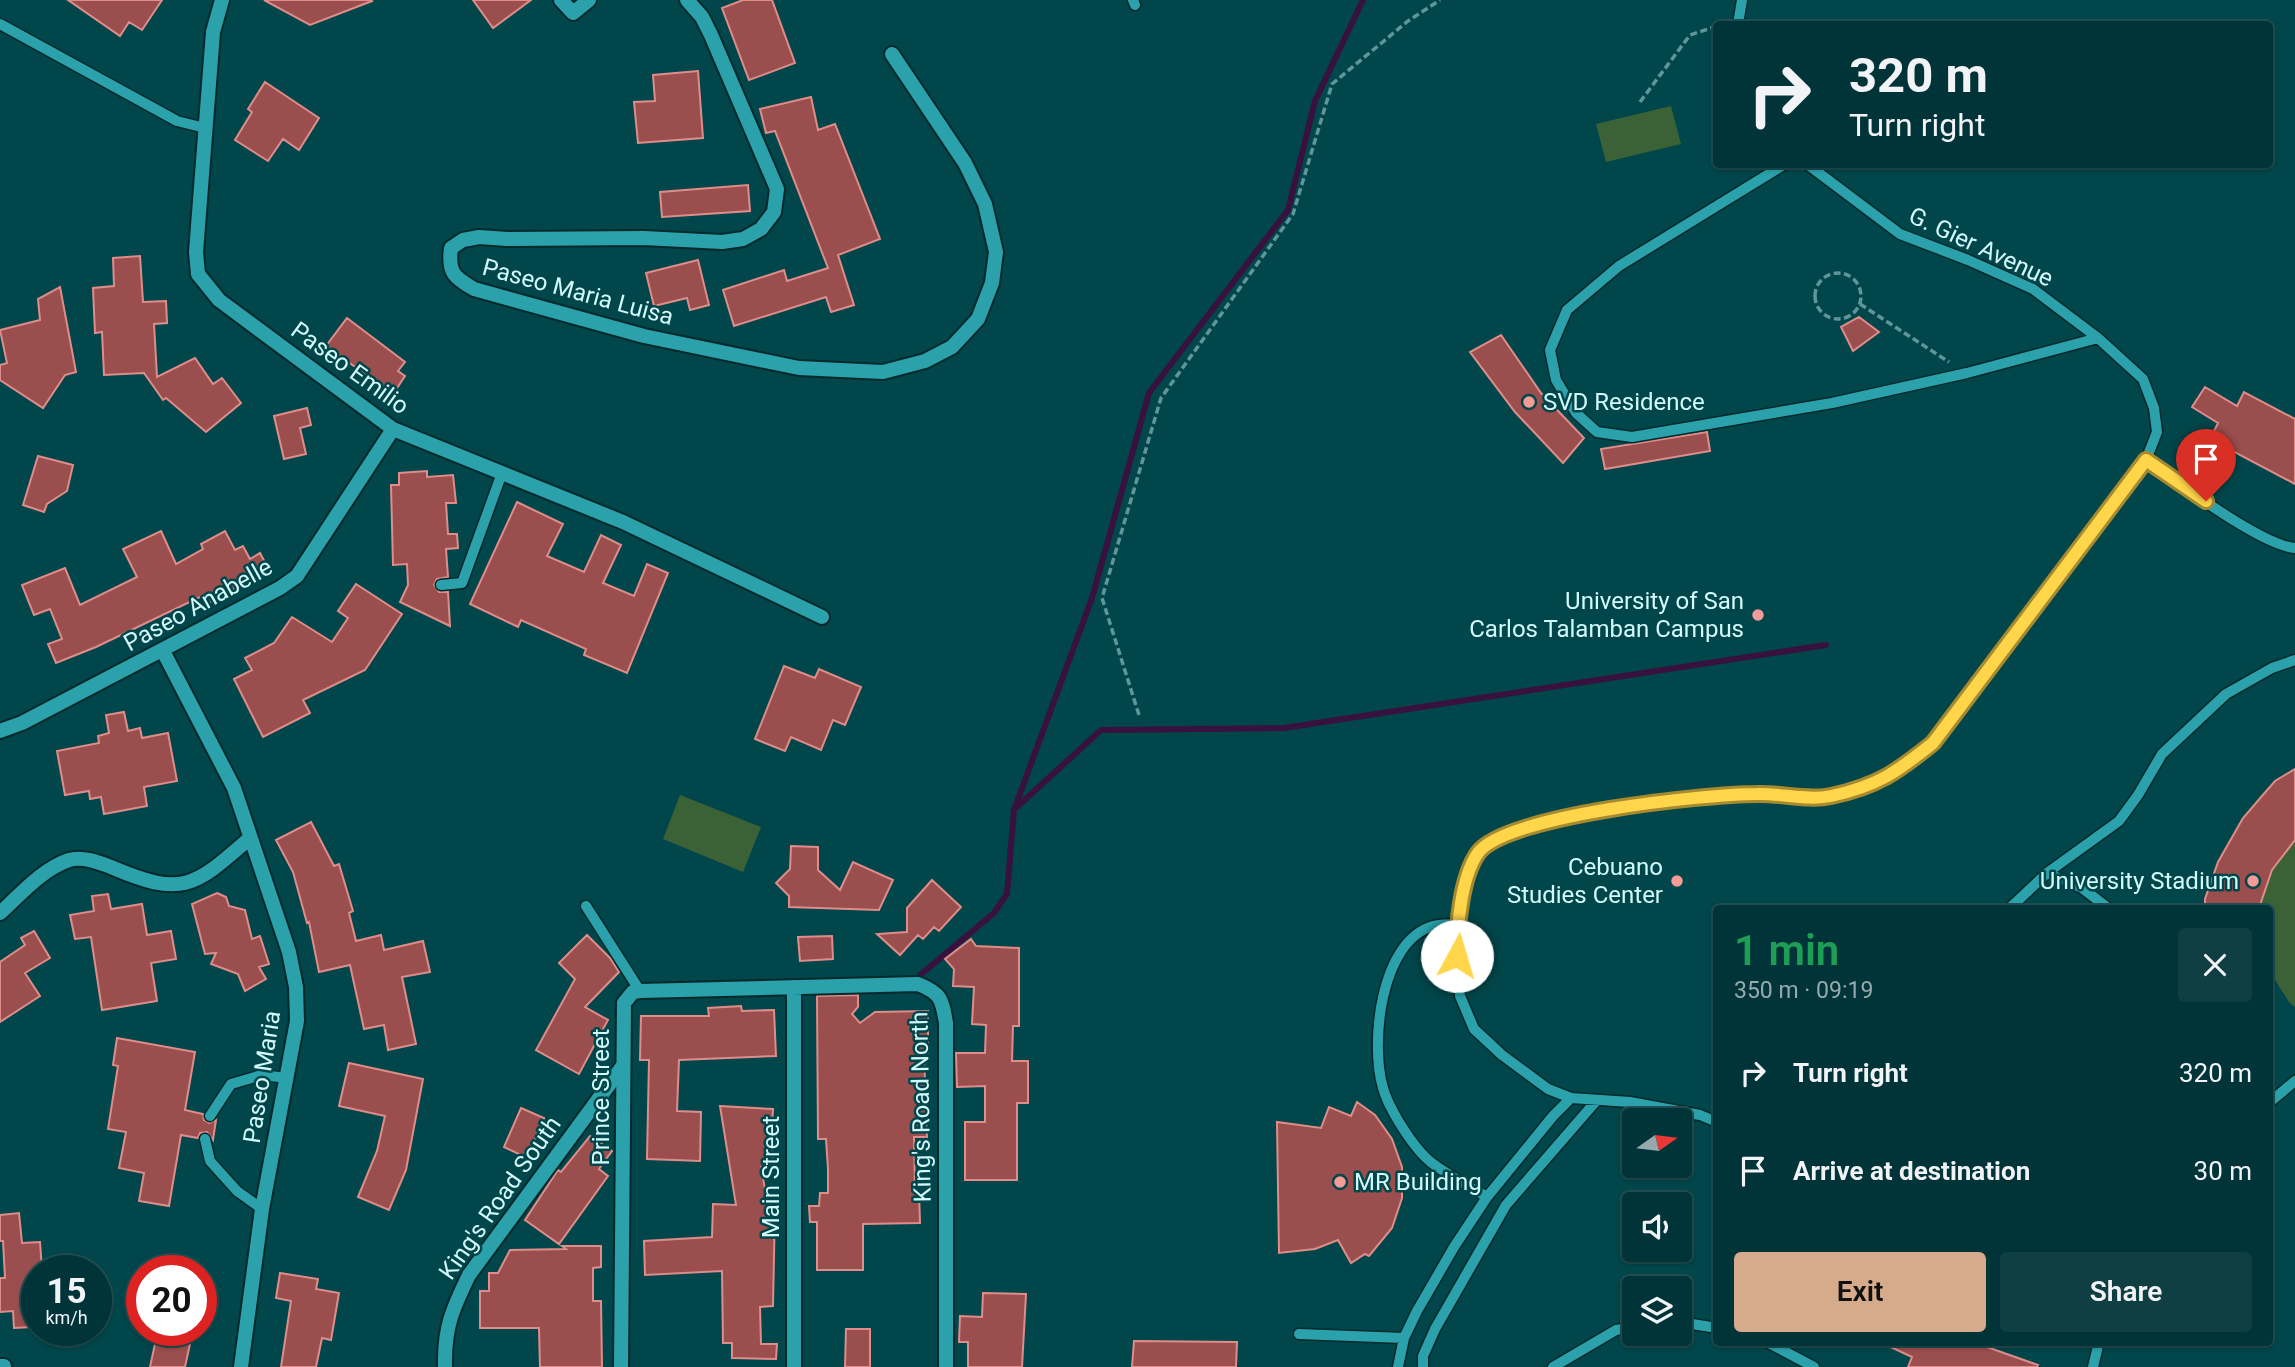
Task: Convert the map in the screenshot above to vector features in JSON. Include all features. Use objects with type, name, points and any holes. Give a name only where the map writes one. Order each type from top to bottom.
[{"type":"street","points":[[561,0],[573,13],[589,0]]},
{"type":"street","name":"Paseo Maria Luisa","points":[[687,0],[702,17],[711,35],[777,189],[775,212],[761,229],[743,239],[722,242],[644,238],[479,237],[463,240],[451,248],[449,266],[458,280],[474,289],[644,336],[799,368],[883,372],[925,361],[952,347],[978,319],[992,284],[996,252],[985,204],[965,163],[892,54]]},
{"type":"street","name":"Paseo Emilio","points":[[218,2],[213,32],[196,252],[198,274],[219,300],[393,429],[624,522],[822,617]]},
{"type":"street","name":"Paseo Anabelle","points":[[0,731],[22,723],[163,651],[280,588],[297,576],[393,429]]},
{"type":"street","name":"Paseo Maria","points":[[163,651],[234,788],[289,952],[296,987],[298,1021],[262,1209],[241,1367]]},
{"type":"street","points":[[0,913],[50,869],[71,859],[91,860],[144,881],[171,884],[192,882],[212,872],[250,838]]},
{"type":"street","name":"King's Road North","points":[[794,987],[918,984],[932,989],[942,1000],[946,1023],[946,1367]]},
{"type":"street","points":[[640,991],[794,987]]},
{"type":"street","name":"Main Street","points":[[794,987],[794,1367]]},
{"type":"street","name":"Prince Street","points":[[621,1367],[624,1003],[633,992],[640,991]]},
{"type":"street","name":"King's Road South","points":[[445,1367],[444,1343],[450,1312],[469,1275],[622,1067]]},
{"type":"lane","points":[[1738,21],[1742,0]]},
{"type":"lane","points":[[0,24],[177,121],[205,128]]},
{"type":"lane","points":[[1778,168],[1619,266],[1567,310],[1550,350],[1556,380],[1576,413],[1597,432],[1632,437],[1832,403],[1967,373],[2098,338]]},
{"type":"lane","name":"G. Gier Avenue","points":[[1713,1120],[1700,1115],[1630,1102],[1570,1098],[1548,1090],[1502,1055],[1474,1029],[1460,996],[1457,951],[1465,881],[1479,851],[1503,836],[1587,812],[1676,800],[1756,794],[1828,797],[1877,783],[1898,771],[1933,743],[2146,460],[2157,432],[2154,408],[2143,379],[2098,338],[2033,289],[1900,234],[1812,168]]},
{"type":"lane","points":[[2146,460],[2227,515],[2283,547],[2295,548]]},
{"type":"lane","points":[[441,585],[462,583],[502,473]]},
{"type":"lane","points":[[2013,905],[2047,873],[2119,821],[2162,754],[2226,694],[2272,668],[2295,660]]},
{"type":"lane","points":[[2047,873],[2082,888],[2104,905]]},
{"type":"lane","points":[[586,906],[640,991]]},
{"type":"lane","points":[[1460,924],[1432,926],[1405,945],[1383,992],[1378,1028],[1380,1062],[1383,1087],[1398,1120],[1430,1163],[1487,1196]]},
{"type":"lane","points":[[210,1116],[231,1084],[262,1075],[287,1078]]},
{"type":"lane","points":[[2273,1099],[2295,1081]]},
{"type":"lane","points":[[1398,1367],[1404,1338],[1454,1247],[1487,1196],[1570,1098]]},
{"type":"lane","points":[[1423,1367],[1423,1356],[1435,1329],[1506,1205],[1597,1100]]},
{"type":"lane","points":[[205,1139],[210,1161],[237,1191],[262,1209]]},
{"type":"lane","points":[[1692,1324],[1713,1327]]},
{"type":"lane","points":[[1553,1367],[1622,1329]]},
{"type":"lane","points":[[1298,1334],[1404,1338]]},
{"type":"lane","points":[[1775,1346],[1814,1367]]},
{"type":"lane","points":[[2093,1367],[2098,1346]]},
{"type":"path","points":[[1139,715],[1102,598],[1161,398],[1293,214],[1332,84],[1408,21],[1440,0]]},
{"type":"path","points":[[1640,102],[1689,35],[1713,27]]},
{"type":"path","points":[[1834,273],[1850,276],[1860,288],[1860,304],[1850,316],[1827,316],[1817,304],[1817,288],[1821,281],[1834,273]]},
{"type":"path","points":[[1860,304],[1967,373]]},
{"type":"green space","points":[[1671,106],[1681,144],[1606,162],[1596,124]]},
{"type":"green space","name":"University Stadium","points":[[2295,769],[2295,1007],[2273,977],[2273,905],[2205,905],[2213,876],[2230,839],[2253,805],[2276,780]]},
{"type":"green space","points":[[680,795],[761,827],[743,872],[663,839]]},
{"type":"building","points":[[68,0],[162,0],[142,30],[129,22],[120,36]]},
{"type":"building","points":[[264,0],[371,0],[372,1],[310,25]]},
{"type":"building","points":[[473,0],[531,0],[493,28]]},
{"type":"building","points":[[743,0],[772,0],[795,63],[749,80],[722,8]]},
{"type":"building","points":[[698,71],[703,138],[638,143],[634,102],[655,101],[653,75]]},
{"type":"building","points":[[265,82],[319,118],[299,150],[283,139],[268,161],[235,140],[252,112],[248,109]]},
{"type":"building","points":[[811,97],[818,130],[835,124],[880,239],[838,255],[854,305],[831,312],[826,297],[734,326],[723,290],[784,270],[787,281],[828,268],[775,131],[766,133],[760,109]]},
{"type":"building","points":[[748,185],[750,211],[662,217],[660,192]]},
{"type":"building","points":[[140,256],[143,302],[166,301],[167,323],[154,324],[157,377],[195,358],[213,384],[222,378],[241,403],[206,432],[166,398],[163,400],[144,373],[104,375],[102,332],[95,333],[93,288],[114,286],[113,258]]},
{"type":"building","points":[[698,260],[709,305],[690,310],[687,298],[654,306],[646,273]]},
{"type":"building","points":[[60,287],[76,372],[65,375],[43,408],[0,380],[0,365],[7,363],[0,330],[40,320],[38,299]]},
{"type":"building","points":[[1859,317],[1879,332],[1853,351],[1841,327]]},
{"type":"building","points":[[347,318],[405,362],[398,371],[405,376],[393,394],[326,346]]},
{"type":"building","name":"SVD Residence","points":[[1501,335],[1541,393],[1584,438],[1563,463],[1515,412],[1470,352]]},
{"type":"building","points":[[2205,387],[2237,406],[2244,392],[2295,419],[2295,484],[2210,439],[2218,423],[2192,407]]},
{"type":"building","points":[[307,408],[311,425],[300,428],[306,454],[284,459],[274,416]]},
{"type":"building","points":[[1707,432],[1710,451],[1605,469],[1601,449]]},
{"type":"building","points":[[38,456],[73,465],[67,491],[47,504],[44,512],[23,505]]},
{"type":"building","points":[[427,471],[427,477],[453,475],[456,503],[446,503],[448,534],[457,534],[458,548],[446,549],[448,577],[437,579],[434,585],[439,592],[448,592],[450,626],[400,602],[408,585],[407,564],[393,565],[391,485],[399,485],[399,473]]},
{"type":"building","points":[[517,502],[563,524],[547,556],[584,572],[601,535],[621,545],[603,583],[634,596],[647,564],[668,573],[627,673],[584,655],[586,649],[521,620],[518,627],[470,604]]},
{"type":"building","points":[[161,531],[176,564],[203,549],[201,544],[225,531],[235,550],[243,546],[250,559],[260,553],[269,570],[207,604],[202,596],[96,647],[56,663],[48,644],[62,639],[50,609],[34,615],[22,585],[65,568],[80,605],[137,577],[123,549]]},
{"type":"building","points":[[356,584],[402,614],[365,670],[303,700],[310,713],[263,737],[234,679],[252,670],[245,658],[274,643],[292,617],[332,642],[348,618],[338,611]]},
{"type":"building","points":[[784,666],[815,678],[819,669],[861,687],[845,725],[833,720],[821,750],[791,737],[785,751],[755,739]]},
{"type":"building","points":[[124,712],[128,731],[140,728],[142,738],[168,733],[177,781],[144,787],[147,806],[104,814],[101,797],[90,799],[89,791],[65,795],[57,751],[99,743],[98,736],[109,733],[106,715]]},
{"type":"building","name":"University Stadium","points":[[2295,769],[2295,840],[2272,870],[2260,905],[2205,905],[2218,862],[2243,818],[2275,781]]},
{"type":"building","points":[[311,822],[334,866],[339,864],[353,911],[349,913],[356,941],[381,935],[384,950],[423,941],[430,972],[402,977],[416,1044],[388,1050],[384,1025],[364,1029],[350,965],[319,972],[309,922],[307,923],[293,872],[276,840]]},
{"type":"building","points":[[791,846],[818,847],[818,870],[840,890],[853,862],[893,880],[879,910],[789,907],[789,896],[776,883],[790,869]]},
{"type":"building","points":[[932,880],[961,907],[939,931],[934,927],[923,939],[918,935],[900,955],[877,934],[907,932],[907,908]]},
{"type":"building","points":[[217,893],[226,897],[229,906],[245,910],[252,939],[260,936],[269,964],[259,967],[266,979],[245,991],[238,974],[211,964],[216,953],[205,954],[192,904]]},
{"type":"building","points":[[108,894],[111,909],[142,904],[147,935],[171,931],[176,959],[151,963],[157,1001],[102,1010],[91,937],[75,939],[70,915],[94,911],[92,896]]},
{"type":"building","points":[[34,931],[50,958],[25,973],[40,996],[0,1022],[0,962],[25,945],[21,938]]},
{"type":"building","points":[[587,935],[610,958],[619,972],[585,1007],[608,1020],[579,1074],[536,1050],[575,979],[559,963]]},
{"type":"building","points":[[832,936],[833,959],[800,961],[798,937]]},
{"type":"building","points":[[971,939],[976,946],[1019,948],[1019,1026],[1013,1026],[1012,1061],[1028,1061],[1028,1103],[1017,1103],[1017,1180],[965,1180],[965,1122],[985,1122],[985,1086],[957,1087],[956,1053],[985,1053],[986,1025],[972,1024],[974,987],[953,986],[954,969],[945,959]]},
{"type":"building","points":[[858,995],[858,1007],[852,1014],[860,1023],[875,1012],[928,1011],[928,1053],[924,1054],[927,1137],[914,1137],[915,1192],[919,1192],[920,1223],[863,1224],[863,1270],[817,1270],[817,1222],[810,1222],[809,1206],[819,1206],[820,1193],[828,1193],[828,1169],[826,1139],[818,1139],[817,996]]},
{"type":"building","points":[[741,1006],[742,1011],[774,1010],[776,1056],[679,1060],[677,1111],[701,1112],[700,1161],[647,1159],[649,1060],[640,1060],[641,1016],[709,1016],[708,1008]]},
{"type":"building","points":[[117,1038],[195,1052],[185,1110],[203,1114],[204,1120],[209,1123],[216,1120],[213,1140],[207,1132],[200,1133],[198,1138],[181,1135],[169,1206],[139,1201],[144,1173],[119,1168],[126,1132],[108,1129],[118,1066],[113,1065]]},
{"type":"building","points":[[349,1063],[423,1079],[406,1170],[389,1210],[358,1197],[377,1151],[385,1116],[339,1106]]},
{"type":"building","name":"MR Building","points":[[1357,1102],[1375,1115],[1392,1139],[1402,1167],[1402,1198],[1392,1228],[1369,1256],[1365,1254],[1351,1263],[1338,1240],[1315,1249],[1279,1253],[1277,1122],[1321,1128],[1329,1107],[1351,1116]]},
{"type":"building","points":[[720,1106],[773,1109],[771,1143],[774,1165],[761,1167],[768,1206],[775,1206],[773,1306],[760,1307],[761,1344],[777,1344],[776,1359],[732,1358],[732,1343],[723,1343],[722,1271],[645,1275],[644,1241],[712,1237],[713,1204],[736,1205]]},
{"type":"building","points":[[521,1108],[544,1118],[527,1158],[504,1147]]},
{"type":"building","points":[[590,1136],[612,1151],[599,1169],[608,1176],[559,1244],[525,1220],[558,1170],[561,1172]]},
{"type":"building","points":[[19,1213],[22,1243],[40,1242],[41,1255],[21,1255],[21,1328],[14,1328],[13,1311],[0,1312],[0,1278],[5,1278],[0,1215]]},
{"type":"building","points":[[562,1246],[601,1246],[601,1267],[593,1268],[593,1301],[601,1301],[602,1367],[540,1367],[539,1328],[480,1328],[480,1291],[489,1291],[489,1273],[498,1273],[510,1250],[566,1249]]},
{"type":"building","points":[[280,1273],[318,1279],[316,1289],[339,1293],[331,1340],[322,1338],[316,1367],[281,1367],[291,1301],[276,1298]]},
{"type":"building","points":[[983,1293],[1026,1294],[1022,1367],[968,1367],[968,1342],[959,1342],[960,1316],[982,1317]]},
{"type":"building","points":[[846,1329],[870,1329],[870,1367],[845,1367]]},
{"type":"building","points":[[1134,1341],[1237,1342],[1236,1367],[1132,1367]]},
{"type":"building","points":[[155,1346],[190,1346],[185,1367],[150,1367]]},
{"type":"building","points":[[1889,1346],[1987,1346],[2038,1365],[1908,1367],[1912,1357]]},
{"type":"waterway","points":[[920,975],[994,913],[1007,894],[1014,810],[1092,598],[1149,393],[1288,210],[1315,101],[1363,0]]},
{"type":"waterway","points":[[1017,807],[1101,730],[1284,728],[1826,645]]},
{"type":"place","name":"SVD Residence","points":[[1529,402]]},
{"type":"place","name":"University of San Carlos Talamban Campus","points":[[1758,615]]},
{"type":"place","name":"Cebuano Studies Center","points":[[1677,881]]},
{"type":"place","name":"University Stadium","points":[[2253,881]]},
{"type":"place","name":"MR Building","points":[[1340,1182]]},
{"type":"route","points":[[1457,956],[1465,881],[1479,851],[1503,836],[1587,812],[1676,800],[1756,794],[1828,797],[1877,783],[1898,771],[1933,743],[2146,460],[2206,501]]}]
